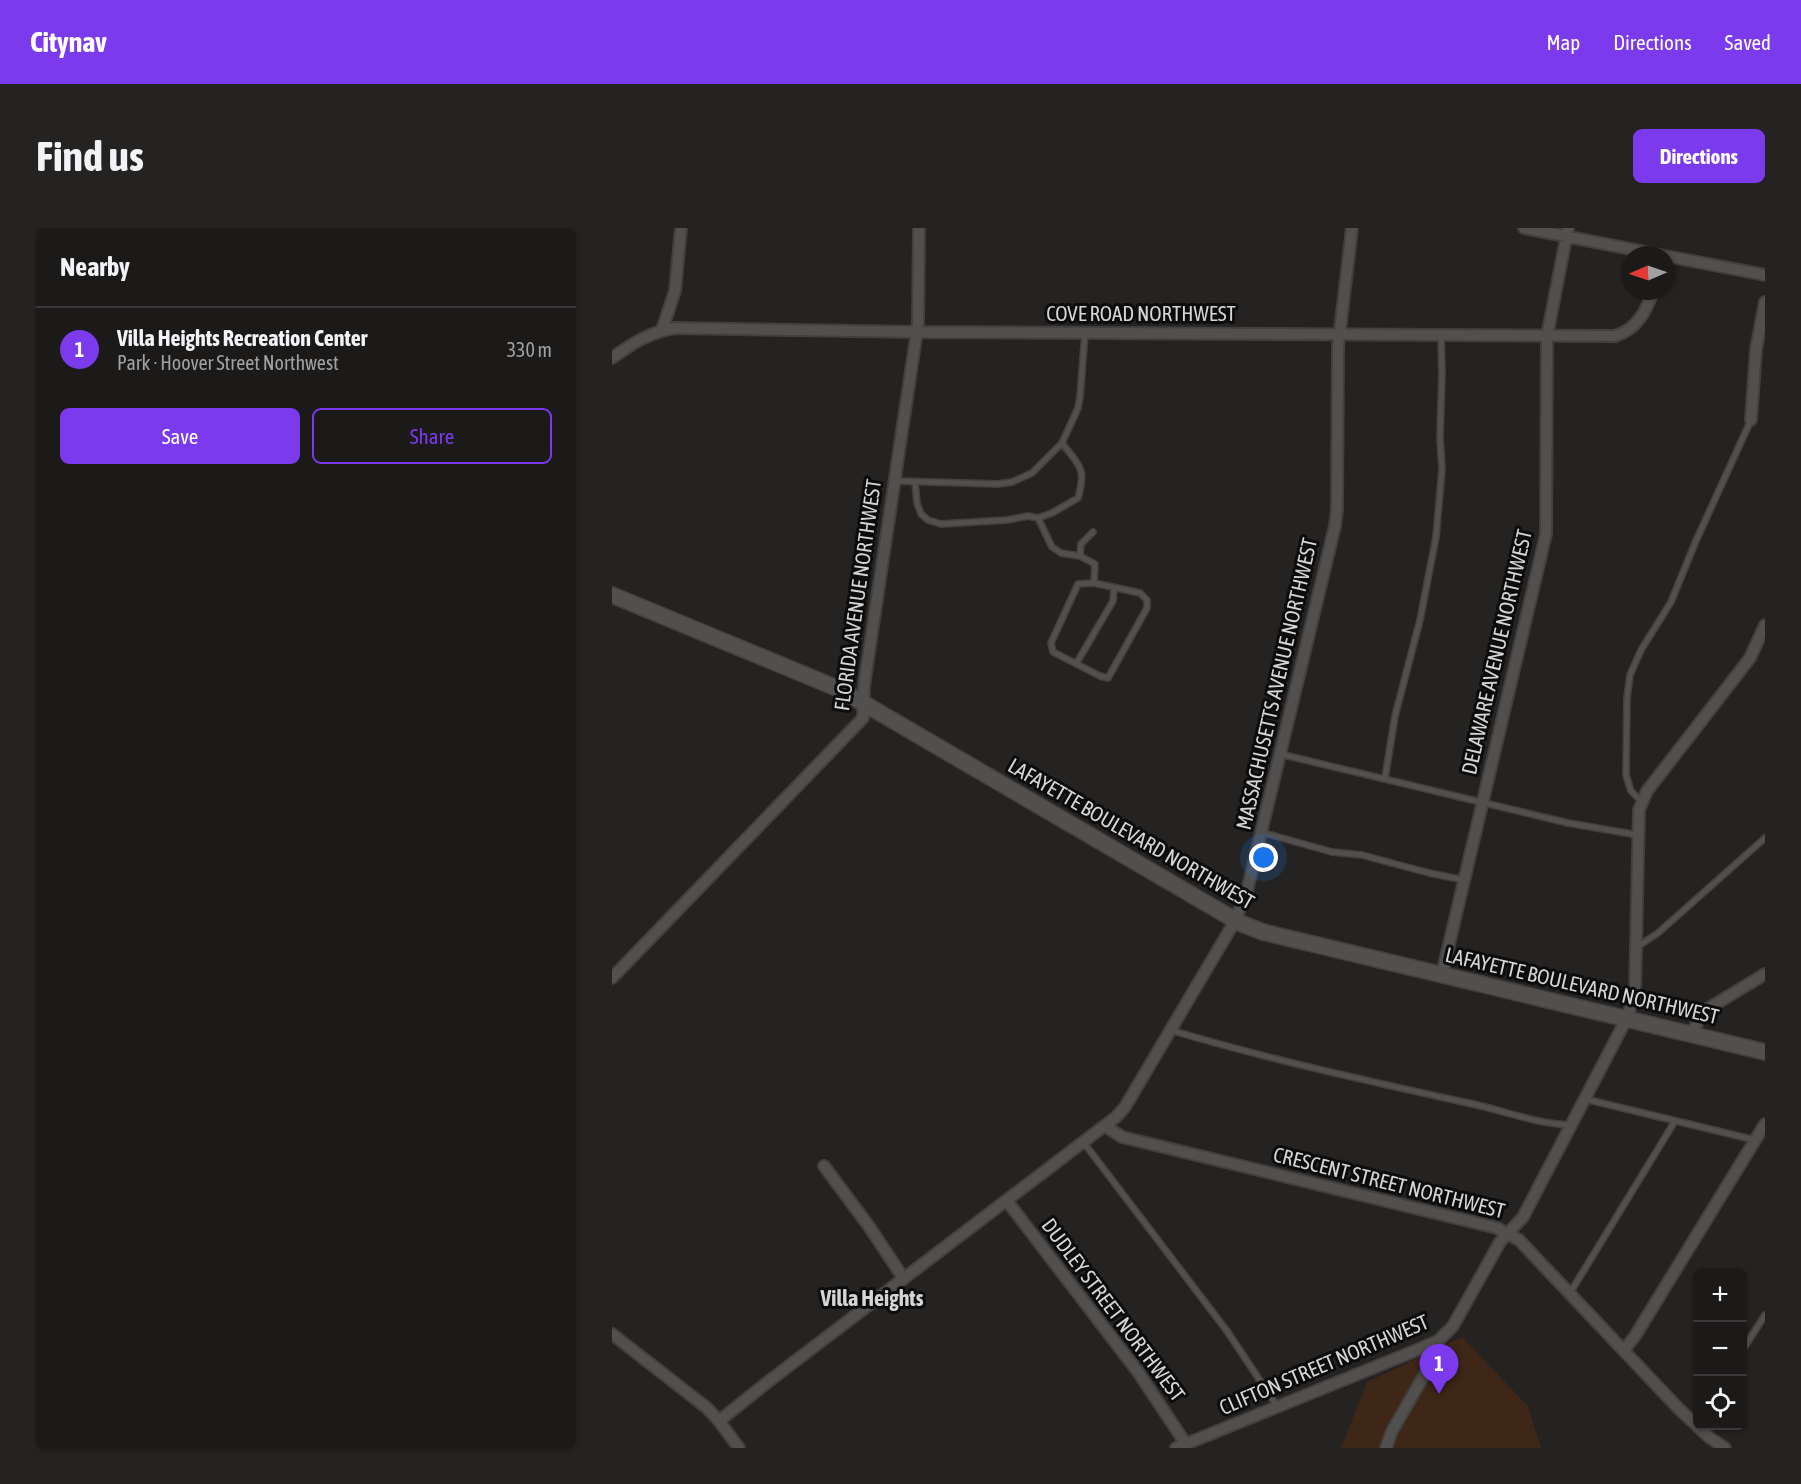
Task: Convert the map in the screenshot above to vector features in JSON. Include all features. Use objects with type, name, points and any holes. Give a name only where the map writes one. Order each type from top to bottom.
[{"type":"main road","name":"LAFAYETTE BOULEVARD NORTHWEST","points":[[612,595],[840,689],[1235,921],[1263,933],[1765,1052]]},
{"type":"street","points":[[662,330],[675,291],[681,228]]},
{"type":"street","name":"FLORIDA AVENUE NORTHWEST","points":[[612,978],[863,718],[864,686],[916,332],[920,281],[919,228]]},
{"type":"street","name":"MASSACHUSETTS AVENUE NORTHWEST","points":[[720,1421],[768,1381],[1084,1143],[1125,1107],[1235,921],[1248,891],[1335,526],[1339,335],[1352,228]]},
{"type":"street","points":[[1524,228],[1567,232],[1624,246]]},
{"type":"street","name":"DELAWARE AVENUE NORTHWEST","points":[[1442,974],[1546,534],[1547,336],[1567,232]]},
{"type":"street","points":[[1675,258],[1765,275]]},
{"type":"street","name":"COVE ROAD NORTHWEST","points":[[612,358],[638,340],[662,330],[675,328],[916,332],[1615,336],[1633,328],[1649,300]]},
{"type":"street","points":[[1751,420],[1756,349],[1765,302]]},
{"type":"street","name":"CLIFTON STREET NORTHWEST","points":[[1181,1446],[1438,1341],[1453,1326],[1500,1242],[1522,1217],[1627,1018],[1635,993],[1638,835],[1642,802],[1647,791],[1750,658],[1765,625]]},
{"type":"street","points":[[1692,1033],[1701,1015],[1709,1008],[1765,974]]},
{"type":"street","points":[[1624,1350],[1635,1336],[1765,1124]]},
{"type":"street","name":"CRESCENT STREET NORTHWEST","points":[[1105,1126],[1122,1137],[1392,1201],[1508,1232],[1519,1239],[1693,1421]]},
{"type":"street","points":[[824,1166],[868,1225],[904,1279]]},
{"type":"street","name":"DUDLEY STREET NORTHWEST","points":[[1007,1201],[1138,1372],[1181,1446]]},
{"type":"street","points":[[612,1334],[707,1408],[720,1421],[739,1448]]},
{"type":"street","points":[[1386,1448],[1392,1431],[1437,1353],[1438,1341]]},
{"type":"street","name":"CRESCENT STREET NORTHWEST","points":[[1703,1430],[1725,1448]]},
{"type":"lane","points":[[895,481],[998,484],[1012,482],[1032,473],[1062,443],[1077,408],[1080,397],[1085,333]]},
{"type":"lane","points":[[1384,778],[1395,716],[1420,620],[1436,537],[1442,469],[1441,335]]},
{"type":"lane","points":[[1642,802],[1631,791],[1626,776],[1626,698],[1630,675],[1641,650],[1671,602],[1751,420]]},
{"type":"lane","points":[[915,482],[917,503],[921,514],[928,520],[941,524],[1007,520],[1028,516],[1038,518],[1078,498],[1082,482],[1081,465],[1062,443]]},
{"type":"lane","points":[[1038,518],[1052,547],[1061,553],[1080,556],[1095,564],[1094,583]]},
{"type":"lane","points":[[1080,556],[1081,544],[1093,532]]},
{"type":"lane","points":[[1094,583],[1114,588],[1140,594],[1147,600],[1148,608],[1108,678],[1053,652],[1051,643],[1078,584],[1094,583]]},
{"type":"lane","points":[[1076,664],[1113,601],[1114,588]]},
{"type":"lane","points":[[1280,753],[1568,823],[1638,835]]},
{"type":"lane","points":[[1261,832],[1332,852],[1362,855],[1464,880]]},
{"type":"lane","points":[[1635,947],[1647,942],[1658,933],[1765,838]]},
{"type":"lane","points":[[1170,1030],[1221,1045],[1474,1104],[1539,1122],[1571,1125]]},
{"type":"lane","points":[[1585,1099],[1755,1140]]},
{"type":"lane","points":[[1570,1293],[1675,1121]]},
{"type":"lane","points":[[1084,1143],[1227,1331],[1278,1407]]},
{"type":"lane","points":[[1747,1345],[1765,1316]]},
{"type":"shaded area","points":[[1462,1337],[1528,1406],[1541,1448],[1341,1448],[1367,1382]]},
{"type":"place","name":"Villa Heights Recreation Center","points":[[1439,1394]]},
{"type":"district","name":"Villa Heights","points":[[872,1298]]}]
